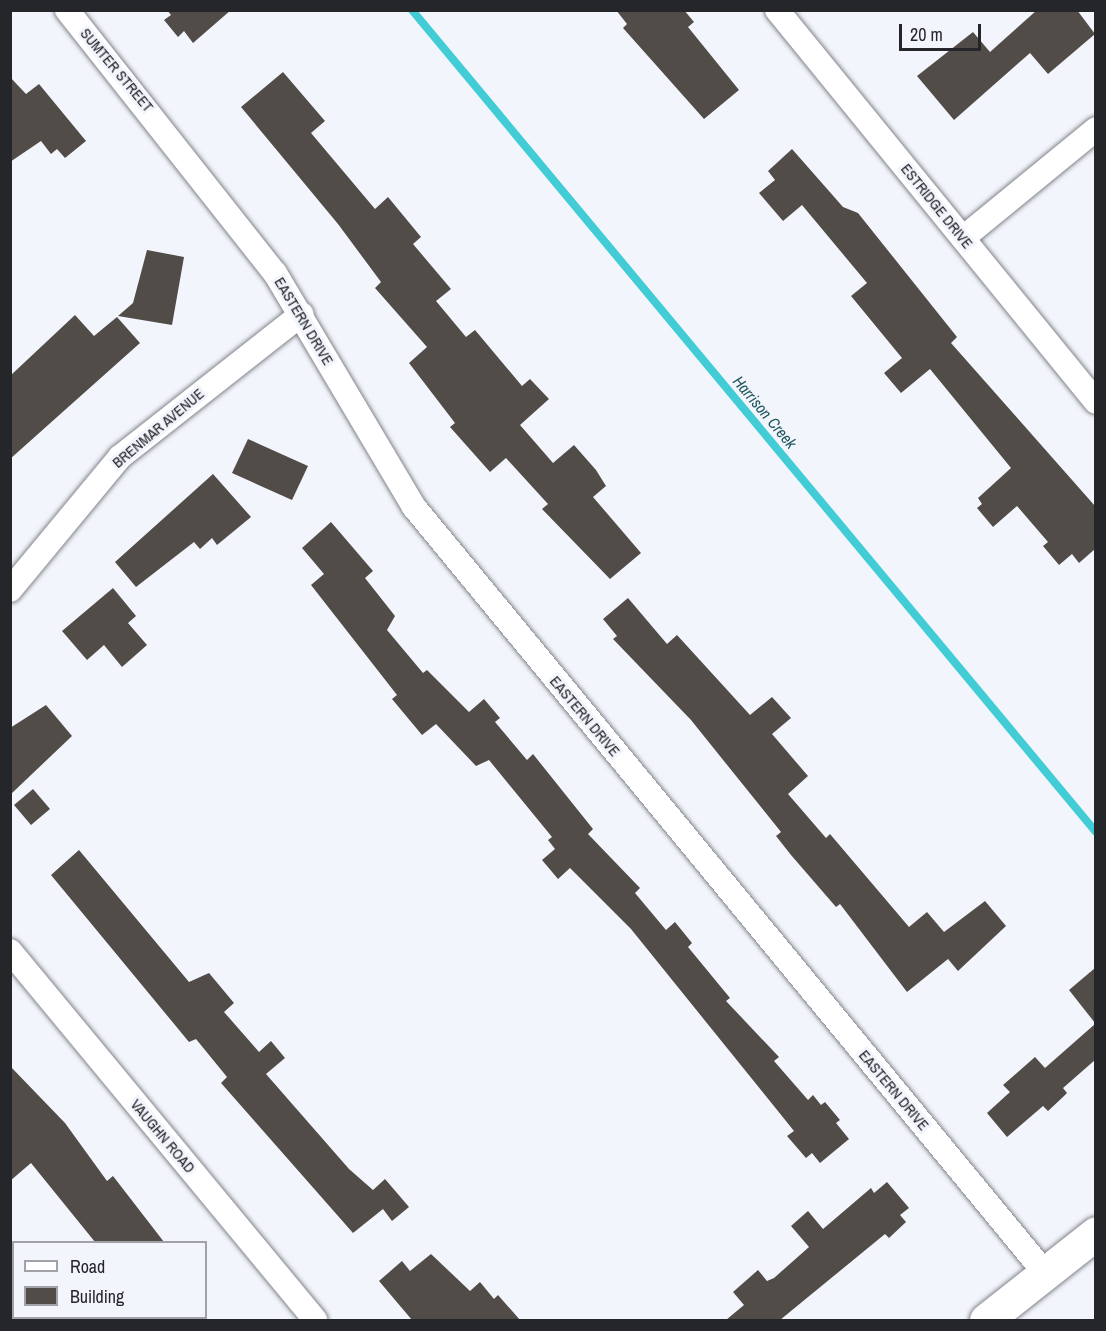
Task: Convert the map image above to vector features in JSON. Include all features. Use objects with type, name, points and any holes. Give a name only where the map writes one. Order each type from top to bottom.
[{"type":"street","name":"SUMTER STREET","points":[[67,10],[166,130]]},
{"type":"street","name":"ESTRIDGE DRIVE","points":[[777,10],[1095,402]]},
{"type":"street","points":[[963,238],[1095,129]]},
{"type":"street","name":"EASTERN DRIVE","points":[[166,130],[302,314],[380,454],[433,531],[1045,1273]]},
{"type":"street","name":"BRENMAR AVENUE","points":[[10,590],[120,457],[302,314]]},
{"type":"street","name":"VAUGHN ROAD","points":[[10,951],[315,1320]]},
{"type":"street","points":[[986,1320],[1095,1233]]},
{"type":"building","points":[[167,10],[231,10],[193,43],[184,31],[178,37],[164,20],[171,15]]},
{"type":"building","points":[[616,10],[684,10],[694,22],[688,27],[739,90],[704,119],[623,28],[627,24]]},
{"type":"building","points":[[1037,10],[1077,10],[1095,34],[1048,74],[1030,53],[954,120],[917,76],[973,32],[990,52]]},
{"type":"building","points":[[283,72],[325,121],[311,133],[375,209],[388,197],[421,237],[413,244],[451,289],[436,301],[466,337],[475,330],[522,386],[530,379],[549,399],[520,425],[553,463],[574,445],[596,470],[606,486],[593,497],[641,553],[610,579],[542,509],[548,504],[506,458],[490,472],[450,427],[455,423],[409,363],[427,347],[375,288],[381,282],[338,224],[241,107]]},
{"type":"building","points":[[10,77],[26,94],[39,84],[86,141],[65,158],[57,149],[51,154],[41,141],[10,162]]},
{"type":"building","points":[[792,149],[843,207],[858,213],[957,337],[951,343],[1095,506],[1095,549],[1079,563],[1072,554],[1059,565],[1043,546],[1048,542],[1017,506],[993,527],[977,508],[982,504],[978,498],[1011,468],[930,369],[901,393],[884,373],[902,358],[851,296],[867,283],[802,205],[783,221],[759,193],[775,180],[768,171]]},
{"type":"building","points":[[147,250],[184,257],[172,325],[118,316],[133,303]]},
{"type":"building","points":[[75,315],[94,336],[117,317],[140,343],[10,459],[10,376]]},
{"type":"building","points":[[248,439],[308,466],[292,500],[232,473]]},
{"type":"building","points":[[213,474],[251,517],[217,545],[212,538],[200,549],[194,542],[136,587],[115,562]]},
{"type":"building","points":[[331,522],[373,571],[365,578],[395,616],[387,630],[423,673],[427,670],[469,712],[484,699],[500,718],[495,722],[527,760],[533,754],[593,829],[588,834],[640,888],[635,893],[666,930],[675,922],[692,943],[688,947],[730,998],[726,1001],[779,1057],[774,1061],[808,1100],[813,1095],[821,1105],[825,1102],[840,1120],[836,1123],[849,1139],[820,1163],[812,1153],[806,1158],[787,1136],[794,1131],[631,929],[570,868],[558,879],[542,860],[555,849],[548,840],[552,837],[489,760],[476,766],[436,724],[422,735],[392,699],[397,695],[311,585],[324,574],[302,548]]},
{"type":"building","points":[[113,588],[136,616],[128,623],[147,645],[122,667],[104,645],[87,660],[62,631]]},
{"type":"building","points":[[628,598],[667,644],[677,635],[750,715],[772,697],[791,718],[772,734],[808,776],[788,794],[826,838],[830,834],[909,927],[927,912],[944,932],[985,901],[1006,926],[958,971],[948,959],[907,992],[840,904],[836,907],[791,855],[776,836],[781,832],[691,720],[613,639],[617,636],[603,619]]},
{"type":"building","points":[[46,705],[72,736],[10,795],[10,728]]},
{"type":"building","points":[[33,789],[50,809],[31,825],[14,805]]},
{"type":"building","points":[[79,850],[189,982],[209,973],[234,1003],[224,1012],[259,1052],[271,1041],[285,1058],[266,1074],[349,1169],[373,1190],[385,1179],[409,1207],[392,1221],[383,1209],[353,1233],[221,1083],[227,1077],[196,1039],[189,1042],[51,875]]},
{"type":"building","points":[[1095,968],[1095,1023],[1069,990]]},
{"type":"building","points":[[1095,1024],[1095,1060],[1063,1088],[1067,1093],[1048,1111],[1043,1106],[1007,1137],[987,1113],[1010,1092],[1003,1085],[1035,1057],[1045,1068]]},
{"type":"building","points":[[10,1066],[65,1123],[107,1181],[113,1176],[163,1241],[94,1241],[31,1163],[10,1181]]},
{"type":"building","points":[[887,1182],[909,1208],[900,1215],[906,1222],[889,1238],[885,1234],[780,1320],[726,1320],[744,1305],[733,1292],[758,1270],[767,1281],[774,1278],[809,1247],[791,1226],[808,1211],[823,1229],[871,1188],[874,1193]]},
{"type":"building","points":[[431,1254],[470,1291],[480,1282],[494,1299],[498,1295],[520,1320],[412,1320],[379,1281],[402,1261],[410,1271]]},
{"type":"waterway","name":"Harrison Creek","points":[[412,10],[1096,832]]}]
